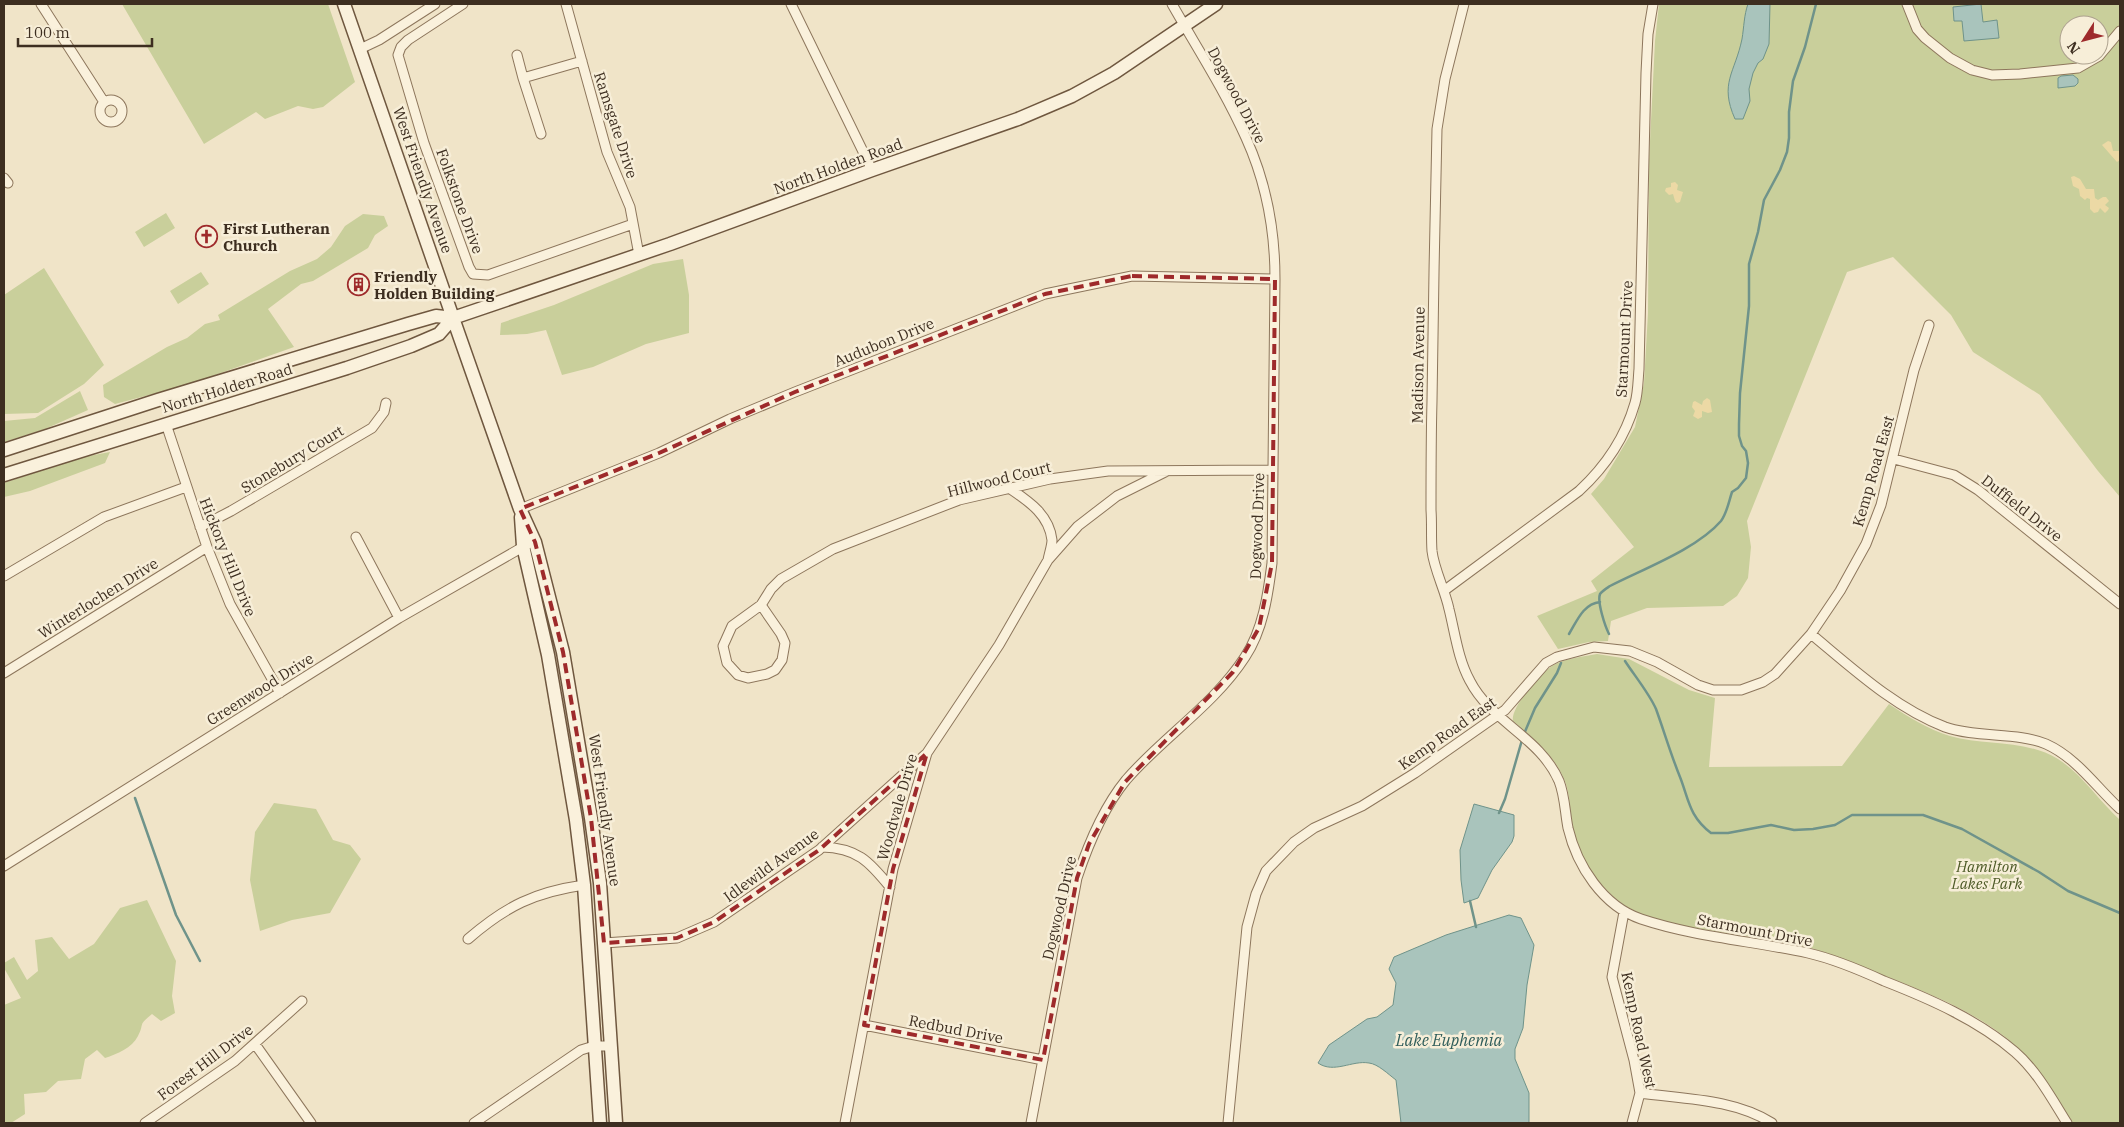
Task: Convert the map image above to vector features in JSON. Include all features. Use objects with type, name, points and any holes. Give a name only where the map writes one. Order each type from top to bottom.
[{"type":"main road","name":"West Friendly Avenue","points":[[344,4],[520,509],[529,544],[564,652],[600,883],[616,1123]]},
{"type":"main road","name":"North Holden Road","points":[[4,450],[158,400],[408,324],[436,316],[453,318],[639,255],[1018,119],[1072,96],[1114,73],[1216,4]]},
{"type":"main road","name":"North Holden Road","points":[[4,475],[347,368],[411,346],[439,334],[453,318]]},
{"type":"main road","name":"West Friendly Avenue","points":[[529,544],[576,820],[584,885],[600,1123]]},
{"type":"street","points":[[41,4],[104,102]]},
{"type":"street","points":[[360,49],[379,40],[435,4]]},
{"type":"street","name":"Folkstone Drive","points":[[463,4],[408,40],[401,47],[398,55],[424,143],[473,274],[488,275],[633,224]]},
{"type":"street","name":"Ramsgate Drive","points":[[566,4],[607,152],[630,207],[639,255]]},
{"type":"street","points":[[791,4],[872,170]]},
{"type":"street","name":"Dogwood Drive","points":[[1031,1123],[1076,878],[1088,844],[1125,782],[1148,757],[1215,693],[1246,656],[1259,628],[1268,595],[1272,563],[1275,247],[1267,200],[1257,165],[1234,112],[1172,4]]},
{"type":"street","name":"Madison Avenue","points":[[1464,4],[1445,79],[1437,129],[1431,459],[1432,554],[1445,590],[1461,658],[1470,680],[1480,696],[1497,716]]},
{"type":"street","name":"Starmount Drive","points":[[1445,590],[1579,491],[1597,474],[1612,454],[1624,432],[1635,402],[1639,369],[1646,73],[1648,34],[1653,4]]},
{"type":"street","points":[[1907,4],[1917,29],[1925,38],[1950,58],[1972,70],[1992,75],[2078,68],[2099,56],[2120,31]]},
{"type":"street","points":[[517,55],[541,134]]},
{"type":"street","points":[[523,78],[582,61]]},
{"type":"street","name":"Audubon Drive","points":[[520,509],[659,453],[730,419],[795,392],[1045,294],[1132,276],[1275,279]]},
{"type":"street","name":"Kemp Road East","points":[[1228,1123],[1247,927],[1256,894],[1266,871],[1294,842],[1314,828],[1362,806],[1407,778],[1497,716],[1505,710],[1546,662],[1557,657],[1579,650],[1604,648],[1630,651],[1657,662],[1698,686],[1713,690],[1741,690],[1763,682],[1775,674],[1811,634],[1840,591],[1866,544],[1881,505],[1894,459],[1914,370],[1929,325]]},
{"type":"street","name":"Stonebury Court","points":[[200,527],[261,494],[372,428],[384,412],[386,403]]},
{"type":"street","name":"Hickory Hill Drive","points":[[166,424],[207,547],[230,604],[280,693]]},
{"type":"street","name":"Duffield Drive","points":[[1894,459],[1954,475],[1978,490],[2120,604]]},
{"type":"street","name":"Hillwood Court","points":[[761,605],[785,643],[782,660],[775,670],[767,674],[748,678],[738,675],[727,663],[724,655],[723,646],[732,626],[761,605],[771,589],[781,579],[833,549],[960,500],[1050,479],[1108,472],[1272,470]]},
{"type":"street","name":"Woodvale Drive","points":[[845,1123],[893,869],[927,753],[999,644],[1048,560],[1078,526],[1117,496],[1167,471]]},
{"type":"street","points":[[4,576],[104,517],[186,487]]},
{"type":"street","points":[[1009,488],[1032,504],[1044,518],[1052,540],[1048,560]]},
{"type":"street","points":[[356,537],[399,618]]},
{"type":"street","name":"Greenwood Drive","points":[[4,866],[399,618],[529,544]]},
{"type":"street","name":"Winterlochen Drive","points":[[4,673],[207,547]]},
{"type":"street","points":[[1811,634],[1891,697],[1946,727],[1973,733],[2020,739],[2045,744],[2053,748],[2080,767],[2120,809]]},
{"type":"street","name":"Starmount Drive","points":[[1497,716],[1535,747],[1550,764],[1560,784],[1569,831],[1578,858],[1594,885],[1624,912],[1639,919],[1668,927],[1812,954],[1860,971],[1938,1004],[1980,1027],[2024,1061],[2067,1123]]},
{"type":"street","name":"Idlewild Avenue","points":[[604,943],[677,938],[714,922],[822,847],[927,753]]},
{"type":"street","points":[[2112,802],[2120,794]]},
{"type":"street","points":[[822,847],[840,848],[861,856],[872,865],[890,887]]},
{"type":"street","points":[[468,939],[486,923],[520,901],[543,893],[584,885]]},
{"type":"street","name":"Kemp Road West","points":[[1624,912],[1612,977],[1634,1060],[1640,1093],[1632,1123]]},
{"type":"street","name":"Forest Hill Drive","points":[[144,1123],[221,1071],[255,1044],[302,1001]]},
{"type":"street","name":"Redbud Drive","points":[[864,1025],[1043,1060]]},
{"type":"street","points":[[255,1044],[311,1123]]},
{"type":"street","points":[[474,1123],[581,1050],[594,1046],[610,1046]]},
{"type":"street","points":[[1640,1093],[1732,1106],[1756,1113],[1772,1123]]},
{"type":"highlighted area","points":[[1132,276],[1275,279],[1272,563],[1259,628],[1233,672],[1125,782],[1089,844],[1077,878],[1043,1060],[864,1025],[893,869],[927,753],[819,850],[714,922],[677,938],[604,943],[591,818],[563,652],[535,542],[520,509],[659,453],[795,392],[1045,294]]},
{"type":"green space","points":[[122,4],[328,4],[355,82],[323,107],[313,109],[298,106],[265,119],[256,112],[204,144]]},
{"type":"green space","points":[[1659,4],[2120,4],[2120,497],[2040,395],[1973,352],[1951,315],[1893,257],[1847,272],[1747,521],[1751,547],[1748,578],[1737,596],[1723,606],[1647,608],[1611,621],[1608,641],[1589,642],[1558,649],[1537,616],[1597,591],[1591,581],[1634,547],[1591,494],[1604,479],[1635,427],[1644,383],[1648,313],[1649,161],[1655,41]]},
{"type":"green space","points":[[166,213],[175,228],[144,247],[135,232]]},
{"type":"green space","points":[[363,214],[384,216],[388,226],[375,235],[368,248],[313,281],[301,284],[268,309],[294,347],[187,385],[115,404],[104,397],[103,385],[167,347],[187,338],[205,324],[220,320],[218,315],[290,271],[317,259],[331,247],[345,226]]},
{"type":"green space","points":[[683,259],[689,295],[689,333],[646,344],[593,367],[562,375],[546,330],[527,334],[500,335],[501,323],[554,305],[653,264]]},
{"type":"green space","points":[[44,268],[104,365],[84,384],[38,413],[4,414],[4,295]]},
{"type":"green space","points":[[201,272],[209,284],[178,304],[170,291]]},
{"type":"green space","points":[[80,391],[88,410],[45,429],[4,442],[4,421],[35,418]]},
{"type":"green space","points":[[110,452],[105,463],[30,491],[4,497],[4,483],[83,457]]},
{"type":"green space","name":"Hamilton Lakes Park","points":[[1597,654],[1629,659],[1689,690],[1715,698],[1709,767],[1842,766],[1889,704],[1918,722],[1950,736],[2032,748],[2058,759],[2075,772],[2120,820],[2120,1123],[2072,1123],[2028,1058],[2011,1042],[1971,1015],[1927,993],[1811,948],[1701,929],[1650,917],[1624,905],[1606,890],[1591,871],[1580,851],[1573,828],[1566,784],[1562,774],[1544,749],[1513,721],[1513,715],[1521,700],[1534,683],[1552,666],[1562,661]]},
{"type":"green space","points":[[274,803],[316,809],[333,840],[350,845],[361,859],[330,913],[292,920],[260,931],[250,880],[255,832]]},
{"type":"green space","points":[[147,900],[176,961],[172,996],[175,1013],[161,1021],[152,1014],[143,1023],[135,1040],[119,1052],[105,1058],[97,1050],[85,1059],[81,1079],[58,1081],[46,1092],[24,1094],[25,1114],[11,1123],[4,1123],[4,1005],[21,998],[4,968],[4,963],[14,957],[27,980],[38,971],[35,940],[52,937],[69,959],[94,944],[120,908]]},
{"type":"sand","points":[[2108,141],[2111,142],[2113,151],[2120,151],[2120,160],[2117,162],[2102,145]]},
{"type":"sand","points":[[2074,176],[2080,179],[2086,189],[2094,189],[2095,198],[2098,200],[2106,197],[2109,201],[2105,205],[2109,208],[2105,213],[2100,208],[2098,212],[2094,213],[2090,209],[2090,199],[2087,198],[2085,200],[2080,196],[2079,189],[2073,186],[2071,177]]},
{"type":"sand","points":[[1675,182],[1678,185],[1677,190],[1683,192],[1680,202],[1677,203],[1673,194],[1669,195],[1665,191],[1666,188],[1671,187],[1671,183]]},
{"type":"sand","points":[[1707,398],[1710,400],[1712,412],[1702,411],[1702,417],[1698,419],[1693,416],[1695,411],[1692,407],[1693,402],[1695,401],[1702,405],[1703,401]]},
{"type":"water","points":[[1748,4],[1770,4],[1769,44],[1763,59],[1758,63],[1753,73],[1749,89],[1750,101],[1743,119],[1735,119],[1730,107],[1728,87],[1742,39]]},
{"type":"water","points":[[1981,4],[1983,22],[1997,20],[1999,38],[1964,41],[1962,21],[1954,21],[1953,7]]},
{"type":"water","points":[[2073,75],[2078,79],[2078,83],[2075,86],[2058,88],[2058,78]]},
{"type":"water","points":[[1474,804],[1514,815],[1514,836],[1512,842],[1492,870],[1478,898],[1464,903],[1460,850]]},
{"type":"water","name":"Lake Euphemia","points":[[1509,915],[1521,918],[1534,945],[1527,985],[1523,1028],[1515,1049],[1515,1059],[1529,1093],[1529,1123],[1401,1123],[1396,1080],[1383,1070],[1369,1063],[1330,1067],[1318,1063],[1329,1045],[1367,1019],[1377,1017],[1393,1005],[1396,983],[1389,969],[1394,957],[1446,935]]},
{"type":"waterway","points":[[1609,634],[1600,608],[1600,594],[1610,586],[1684,549],[1711,531],[1723,518],[1732,492],[1746,478],[1748,463],[1746,451],[1742,446],[1739,436],[1739,424],[1740,393],[1749,306],[1749,264],[1764,200],[1787,152],[1793,81],[1805,47],[1816,4]]},
{"type":"waterway","points":[[1569,634],[1585,610],[1594,603],[1600,602]]},
{"type":"waterway","points":[[1625,661],[1656,709],[1694,814],[1711,833],[1728,833],[1771,825],[1794,830],[1813,829],[1835,825],[1852,815],[1923,815],[1962,829],[2039,872],[2068,891],[2120,913]]},
{"type":"waterway","points":[[1524,734],[1535,708],[1557,673],[1561,663]]},
{"type":"waterway","points":[[1499,813],[1505,799],[1522,740]]},
{"type":"waterway","points":[[135,798],[176,915],[200,961]]},
{"type":"waterway","points":[[1470,901],[1476,927]]},
{"type":"place","name":"First Lutheran Church","points":[[207,237]]},
{"type":"place","name":"Friendly Holden Building","points":[[358,285]]}]
